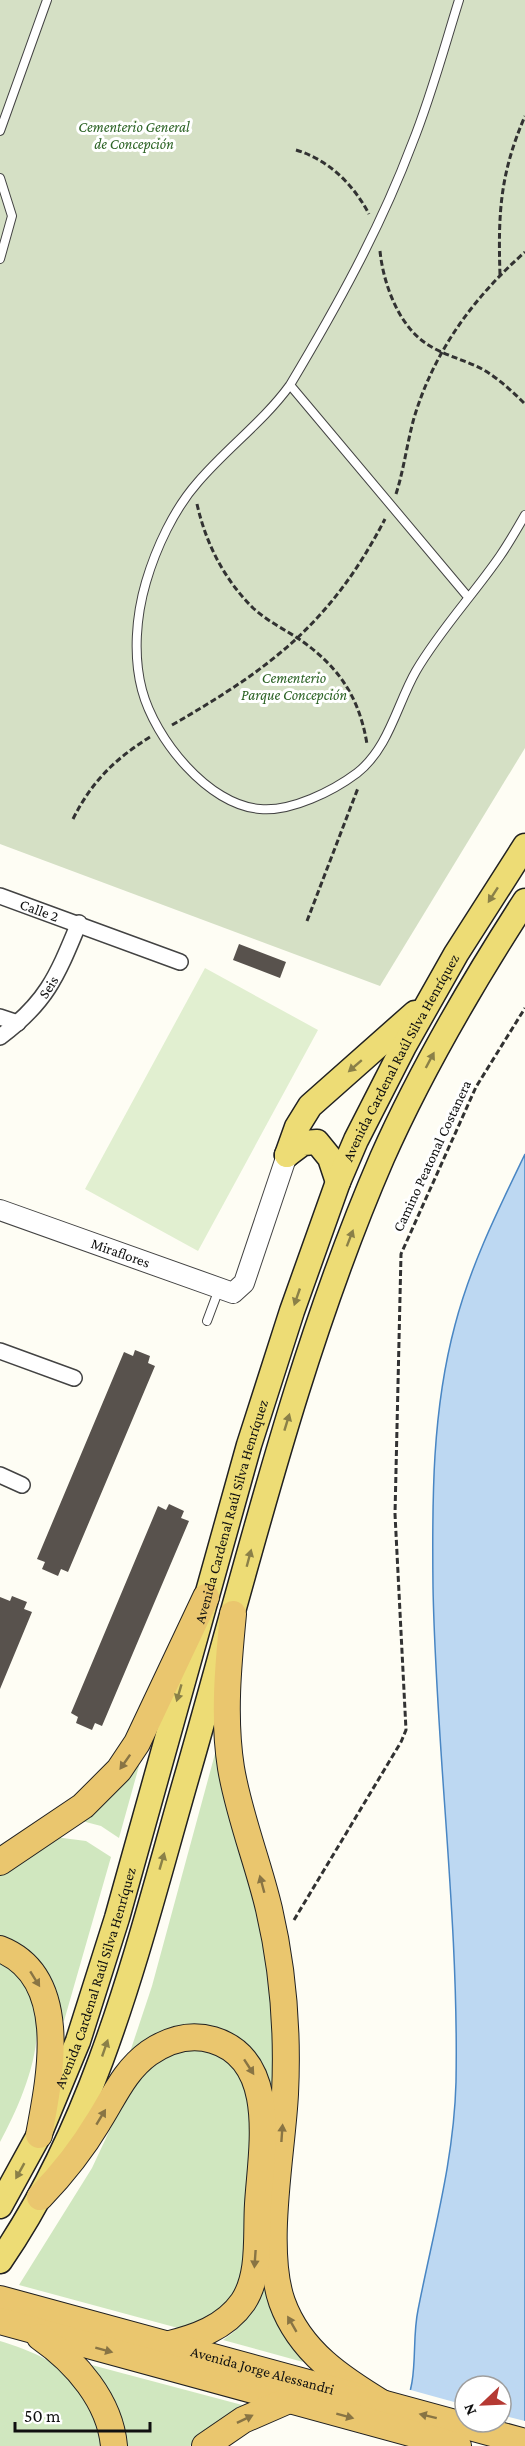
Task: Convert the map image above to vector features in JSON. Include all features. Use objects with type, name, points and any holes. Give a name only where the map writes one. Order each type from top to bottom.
[{"type":"highway","points":[[0,1862],[83,1806],[119,1770],[137,1743],[206,1596]]},
{"type":"highway","points":[[233,1614],[228,1691],[231,1768],[269,1910],[284,2004],[286,2076],[274,2244],[275,2273],[282,2301],[295,2329],[316,2356],[330,2368],[386,2405]]},
{"type":"highway","points":[[0,1949],[16,1958],[33,1975],[47,2008],[49,2060],[39,2135]]},
{"type":"highway","points":[[40,2198],[86,2140],[128,2073],[149,2053],[171,2041],[198,2037],[227,2045],[244,2059],[256,2080],[262,2128],[254,2276],[244,2300],[226,2320],[202,2334],[166,2345]]},
{"type":"highway","points":[[9,2315],[68,2360],[91,2387],[108,2418],[114,2446]]},
{"type":"highway","name":"Avenida Jorge Alessandri","points":[[9,2315],[166,2345],[291,2391],[458,2446]]},
{"type":"highway","name":"Avenida Jorge Alessandri","points":[[9,2315],[291,2391],[386,2405],[525,2442]]},
{"type":"highway","points":[[205,2446],[291,2391]]},
{"type":"main road","name":"Avenida Cardenal Raúl Silva Henríquez","points":[[0,2206],[39,2135],[73,2057],[101,1971],[206,1596],[270,1378],[339,1182],[356,1140],[456,954],[525,846]]},
{"type":"main road","name":"Avenida Cardenal Raúl Silva Henríquez","points":[[0,2262],[40,2198],[78,2120],[115,2021],[306,1361],[361,1209],[382,1157],[431,1058],[525,901]]},
{"type":"main road","points":[[287,1155],[297,1127],[310,1106],[431,1000]]},
{"type":"main road","points":[[287,1155],[303,1143],[317,1142],[330,1158],[339,1182]]},
{"type":"street","name":"Calle 2","points":[[0,896],[79,923],[180,962]]},
{"type":"street","name":"Seis","points":[[0,1037],[39,1003],[54,981],[79,923]]},
{"type":"street","points":[[0,1017],[18,1023]]},
{"type":"street","points":[[229,1290],[244,1283],[287,1155]]},
{"type":"street","name":"Miraflores","points":[[0,1210],[229,1290]]},
{"type":"street","points":[[0,1351],[74,1378]]},
{"type":"street","points":[[0,1475],[22,1485]]},
{"type":"lane","points":[[0,131],[47,0]]},
{"type":"lane","points":[[459,0],[412,145],[376,228],[326,325],[290,385],[197,482],[186,497],[156,553],[140,610],[138,665],[143,692],[179,758],[215,793],[238,804],[261,810],[289,805],[342,783],[366,763],[385,737],[416,671],[500,556],[525,515]]},
{"type":"lane","points":[[0,178],[12,216],[0,259]]},
{"type":"lane","points":[[0,200],[9,203]]},
{"type":"lane","points":[[290,385],[468,597]]},
{"type":"lane","points":[[207,1321],[229,1290]]},
{"type":"path","points":[[500,275],[498,219],[501,195],[506,167],[525,116]]},
{"type":"path","points":[[296,150],[312,155],[343,177],[359,197],[376,228],[382,269],[394,302],[419,338],[443,353],[482,369],[509,388],[525,404]]},
{"type":"path","points":[[73,819],[89,789],[111,763],[245,680],[299,639],[353,576],[392,506],[415,416],[429,379],[467,311],[525,252]]},
{"type":"path","points":[[197,482],[201,522],[209,546],[223,571],[254,608],[299,639],[336,669],[350,690],[365,731],[366,763],[307,921]]},
{"type":"path","name":"Camino Peatonal Costanera","points":[[293,1923],[406,1730],[395,1514],[400,1254],[476,1087],[525,1008]]},
{"type":"green space","name":"Cementerio Parque Concepción","points":[[0,0],[525,0],[525,748],[380,986],[0,844]]},
{"type":"green space","points":[[205,968],[318,1030],[198,1251],[85,1189]]},
{"type":"green space","points":[[219,1739],[265,1950],[274,2049],[274,2118],[224,2036],[126,2064],[152,1986]]},
{"type":"green space","points":[[136,1765],[139,1766],[119,1838],[101,1826],[82,1821],[116,1791]]},
{"type":"green space","points":[[55,1837],[86,1841],[111,1857],[64,2021],[57,2017],[0,1937],[0,1873]]},
{"type":"green space","points":[[0,1960],[21,1976],[32,1997],[37,2021],[36,2046],[30,2072],[21,2098],[0,2142]]},
{"type":"green space","points":[[189,2045],[225,2058],[242,2078],[251,2111],[243,2270],[232,2301],[195,2327],[178,2328],[19,2285],[92,2168],[127,2093],[149,2063]]},
{"type":"green space","points":[[263,2267],[293,2347],[303,2362],[223,2340],[240,2326],[252,2309]]},
{"type":"green space","points":[[0,2341],[47,2360],[77,2383],[91,2405],[104,2446],[0,2446]]},
{"type":"green space","points":[[84,2363],[246,2406],[207,2430],[190,2446],[125,2446]]},
{"type":"water","points":[[525,1154],[525,2446],[395,2446],[412,2382],[416,2319],[447,2169],[456,2082],[451,1896],[435,1649],[433,1488],[435,1455],[447,1357],[461,1302],[486,1238]]},
{"type":"pier","points":[[407,2389],[453,2402],[453,2434],[513,2434],[513,2418],[525,2421],[525,2446],[392,2446]]},
{"type":"building","points":[[239,944],[286,962],[280,978],[233,960]]},
{"type":"building","points":[[135,1350],[150,1356],[148,1363],[155,1366],[68,1572],[61,1569],[58,1576],[42,1569],[45,1562],[37,1559],[124,1352],[133,1356]]},
{"type":"building","points":[[169,1504],[184,1511],[181,1518],[189,1521],[102,1726],[95,1723],[92,1730],[76,1723],[78,1717],[71,1713],[158,1506],[166,1510]]},
{"type":"building","points":[[12,1596],[27,1602],[24,1609],[32,1612],[0,1689],[0,1597],[10,1601]]},
{"type":"park label","name":"Cementerio General de Concepción","points":[[134,136]]}]
